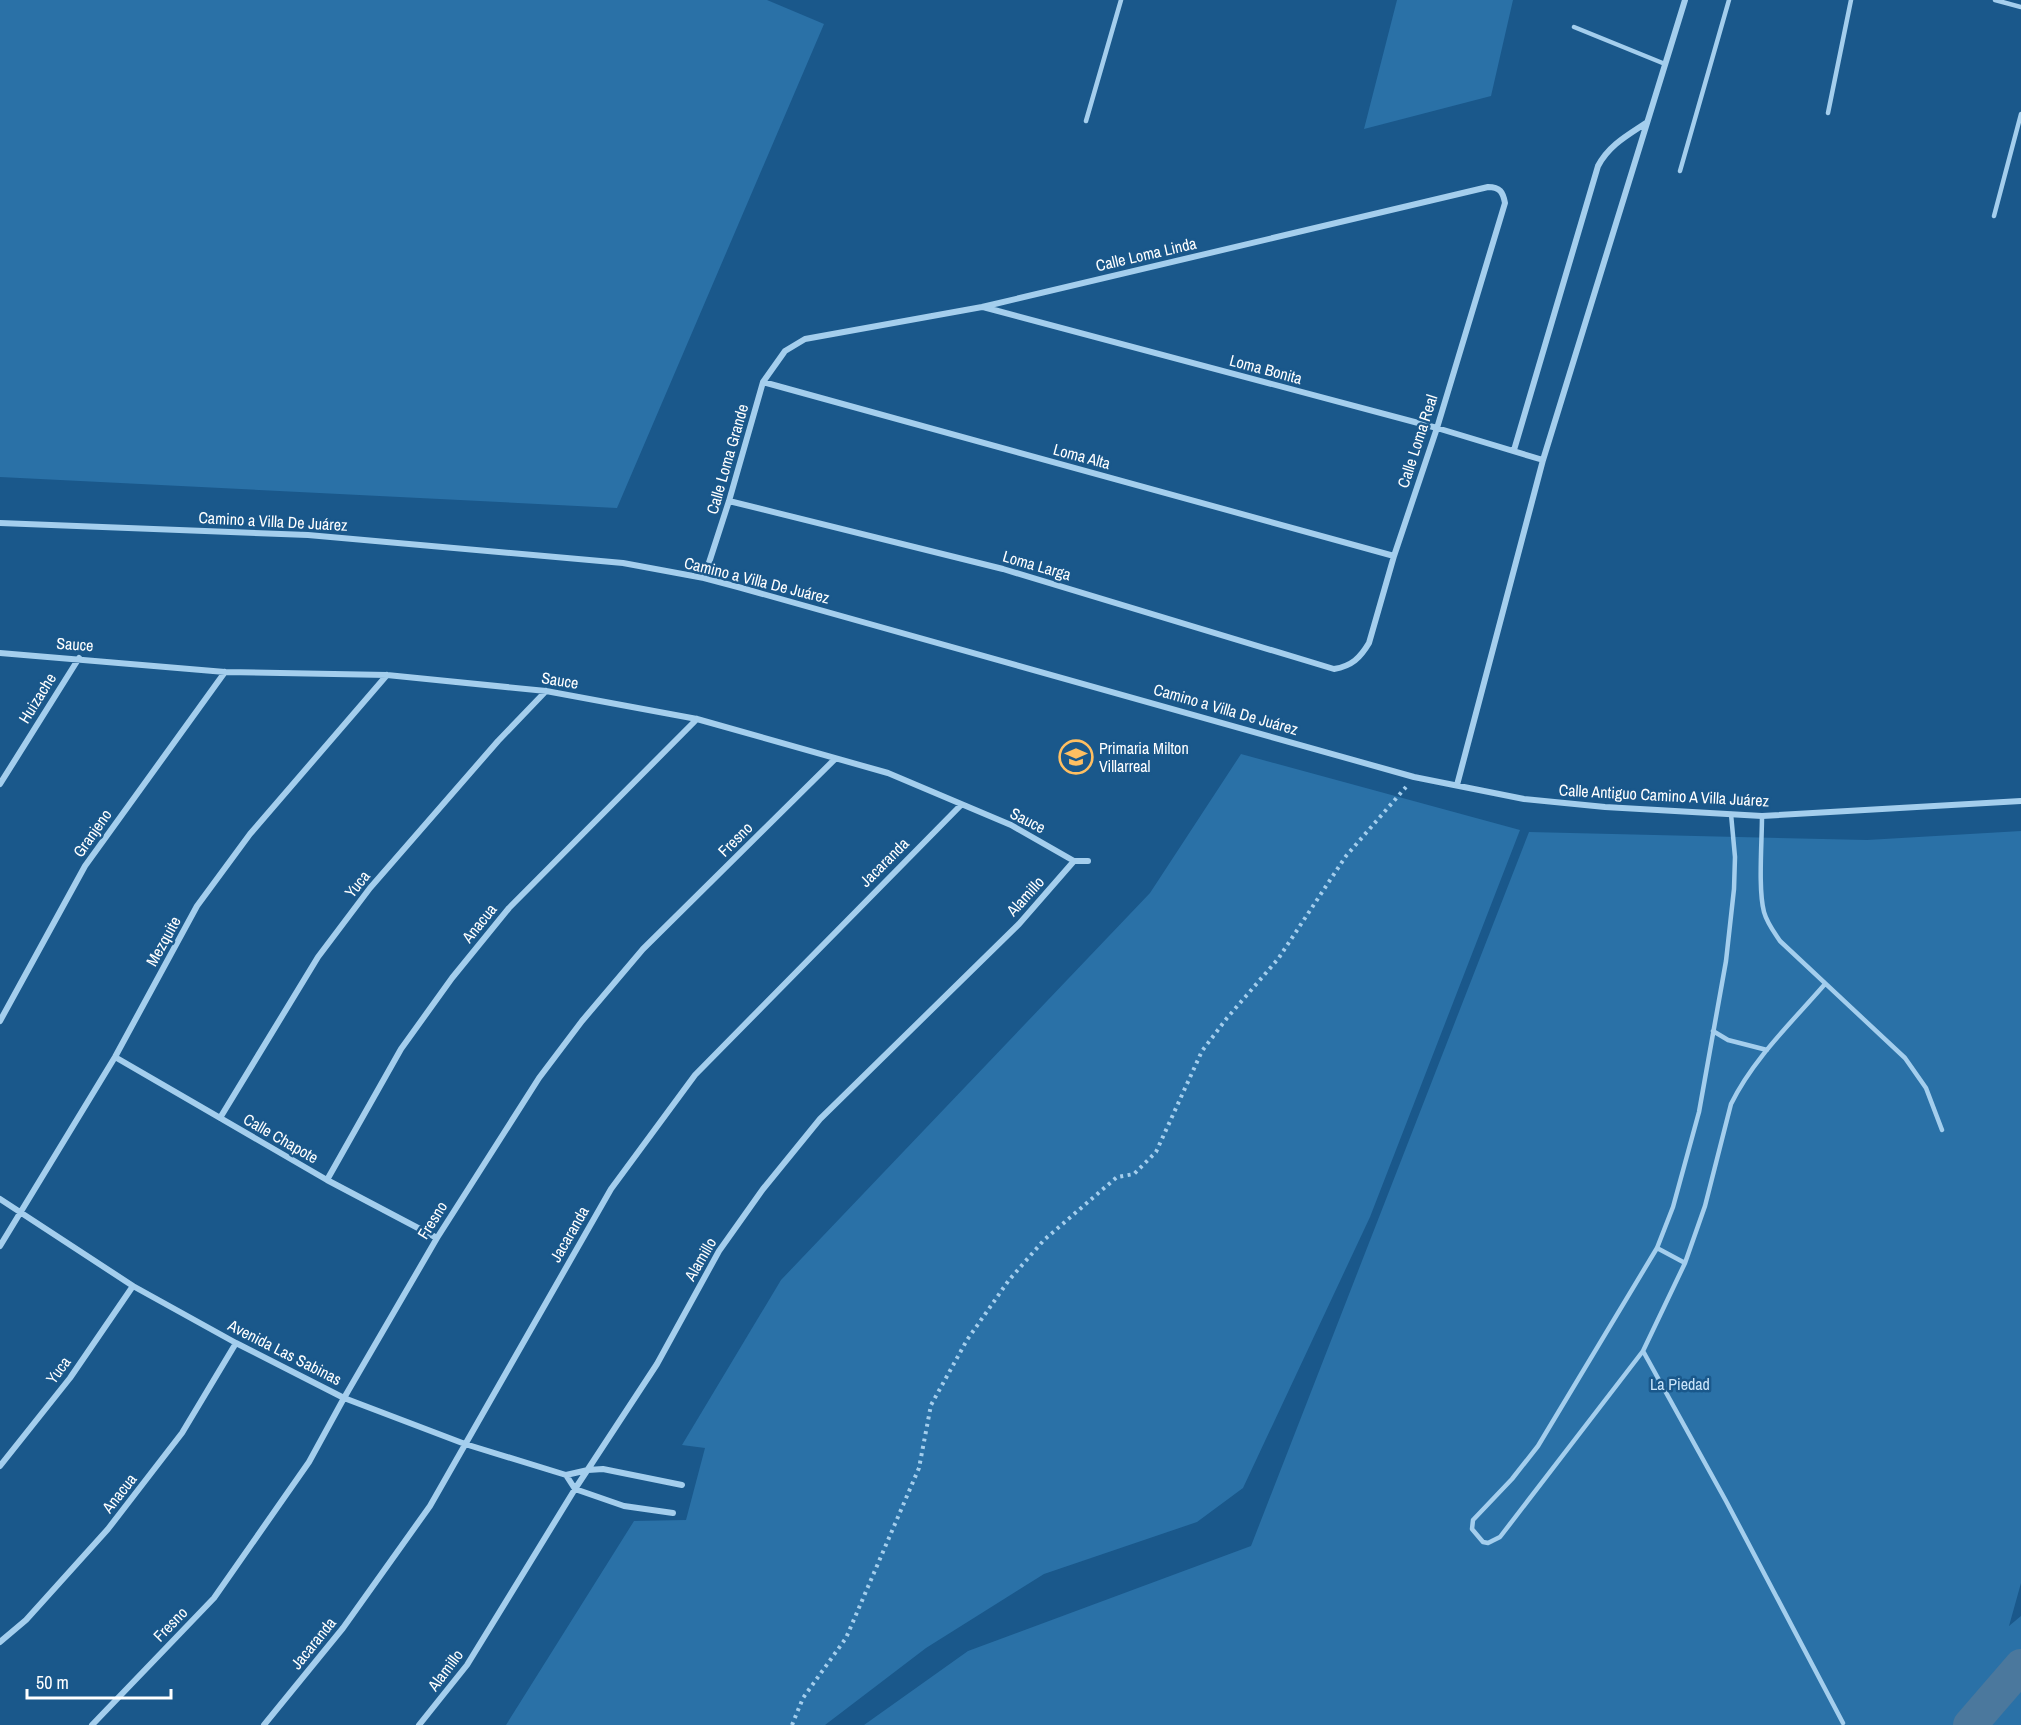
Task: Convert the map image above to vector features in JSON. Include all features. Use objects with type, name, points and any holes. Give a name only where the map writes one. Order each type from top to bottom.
[{"type":"street","points":[[1458,785],[1543,460],[1685,0]]},
{"type":"street","points":[[1514,450],[1598,165],[1612,146],[1647,123]]},
{"type":"street","name":"Calle Loma Linda","points":[[785,351],[805,339],[982,307],[1488,187],[1501,190],[1505,203]]},
{"type":"street","name":"Calle Loma Real","points":[[1334,669],[1354,662],[1369,644],[1394,556],[1437,428],[1505,203]]},
{"type":"street","name":"Loma Bonita","points":[[982,307],[1437,428],[1543,460]]},
{"type":"street","name":"Calle Loma Grande","points":[[704,578],[763,382],[785,351]]},
{"type":"street","name":"Loma Alta","points":[[763,382],[1394,556]]},
{"type":"street","name":"Loma Larga","points":[[729,501],[1003,569],[1334,669]]},
{"type":"street","name":"Camino a Villa De Juárez","points":[[0,523],[308,535],[623,563],[704,578],[1414,777],[1486,791]]},
{"type":"street","name":"Sauce","points":[[0,653],[225,672],[387,675],[546,691],[697,719],[888,773],[1011,825],[1074,861],[1088,861]]},
{"type":"street","name":"Huizache","points":[[0,784],[79,658]]},
{"type":"street","name":"Granjeno","points":[[0,1022],[85,866],[225,672]]},
{"type":"street","name":"Mezquite","points":[[0,1246],[114,1057],[197,906],[250,834],[387,675]]},
{"type":"street","name":"Yuca","points":[[220,1118],[318,957],[370,888],[498,741],[546,691]]},
{"type":"street","name":"Anacua","points":[[327,1180],[401,1049],[452,978],[509,908],[697,719]]},
{"type":"street","name":"Fresno","points":[[92,1725],[214,1599],[309,1462],[437,1238],[538,1078],[582,1021],[644,949],[835,759]]},
{"type":"street","name":"Calle Antiguo Camino A Villa Juárez","points":[[1486,791],[1524,799],[1605,807],[1762,816],[2021,801]]},
{"type":"street","name":"Jacaranda","points":[[264,1725],[343,1628],[430,1506],[611,1189],[695,1075],[960,805]]},
{"type":"street","name":"Alamillo","points":[[419,1725],[467,1665],[575,1489],[657,1364],[719,1251],[770,1180],[820,1119],[1019,924],[1074,861]]},
{"type":"street","name":"Calle Chapote","points":[[114,1057],[327,1180],[437,1238]]},
{"type":"street","name":"Avenida Las Sabinas","points":[[0,1199],[133,1286],[236,1343],[344,1398],[465,1444],[566,1475]]},
{"type":"street","name":"Yuca","points":[[0,1466],[70,1378],[133,1286]]},
{"type":"street","name":"Anacua","points":[[0,1642],[26,1620],[108,1529],[183,1433],[236,1343]]},
{"type":"street","points":[[673,1513],[624,1506],[575,1489],[566,1475],[603,1469],[682,1485]]},
{"type":"lane","points":[[1086,121],[1121,0]]},
{"type":"lane","points":[[1680,171],[1729,0]]},
{"type":"lane","points":[[1828,114],[1851,0]]},
{"type":"lane","points":[[1995,0],[2021,7]]},
{"type":"lane","points":[[1574,27],[1665,64]]},
{"type":"lane","points":[[1994,216],[2021,114]]},
{"type":"lane","points":[[1731,814],[1735,857],[1734,889],[1726,961],[1699,1112],[1673,1207],[1657,1248],[1538,1446],[1512,1479],[1473,1521],[1472,1528],[1483,1542],[1488,1543],[1500,1537],[1643,1351],[1685,1263],[1705,1206],[1731,1104],[1736,1093],[1767,1050],[1825,984]]},
{"type":"lane","points":[[1762,816],[1762,895],[1764,910],[1770,926],[1780,941],[1905,1058],[1926,1088],[1942,1130]]},
{"type":"lane","points":[[1713,1031],[1728,1040],[1767,1050]]},
{"type":"lane","points":[[1657,1248],[1685,1263]]},
{"type":"lane","points":[[1643,1351],[1726,1500],[1843,1723]]},
{"type":"path","points":[[792,1725],[803,1698],[846,1638],[919,1468],[932,1405],[968,1340],[1009,1280],[1044,1240],[1118,1177],[1134,1174],[1156,1152],[1202,1051],[1278,959],[1346,856],[1414,777]]},
{"type":"green space","points":[[0,0],[767,0],[824,24],[617,508],[0,477]]},
{"type":"green space","points":[[1397,0],[1513,0],[1491,96],[1364,129]]},
{"type":"green space","points":[[1241,754],[1520,830],[1370,1217],[1243,1488],[1197,1522],[1044,1574],[926,1648],[825,1725],[506,1725],[634,1521],[686,1520],[705,1448],[682,1445],[781,1280],[1150,893]]},
{"type":"green space","name":"La Piedad","points":[[2021,831],[2021,1583],[2009,1626],[2021,1616],[2021,1725],[864,1725],[968,1651],[1251,1546],[1529,832],[1867,840]]},
{"type":"waterway","points":[[1970,1725],[2021,1666]]},
{"type":"place","name":"Primaria Milton Villarreal","points":[[1076,757]]}]
